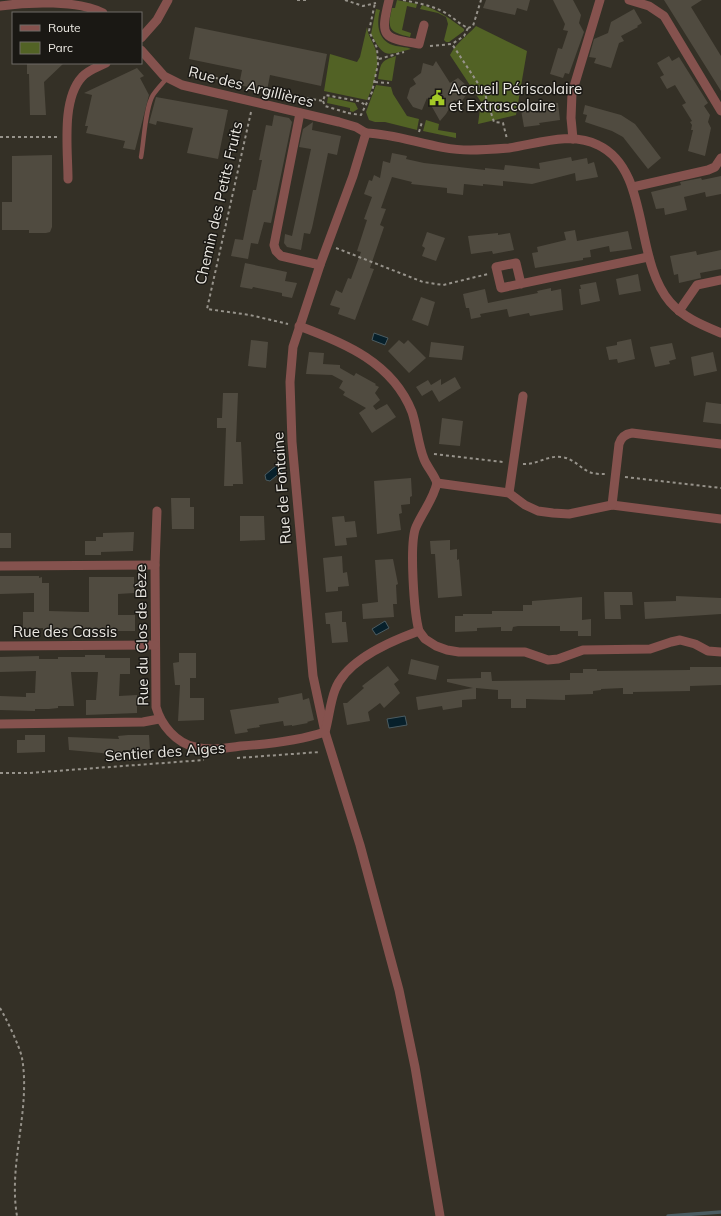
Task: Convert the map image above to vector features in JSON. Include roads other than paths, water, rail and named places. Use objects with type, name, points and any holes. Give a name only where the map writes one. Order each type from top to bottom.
[{"type":"street","points":[[142,37],[157,20],[168,0]]},
{"type":"street","points":[[390,0],[383,24],[388,36],[394,40],[419,44],[424,25]]},
{"type":"street","points":[[573,139],[571,118],[572,93],[600,0]]},
{"type":"street","points":[[629,0],[649,6],[664,16],[721,111]]},
{"type":"street","points":[[0,6],[28,3],[68,4],[83,6],[100,12]]},
{"type":"street","name":"Rue des Argillières","points":[[142,51],[167,78],[192,88],[254,101],[350,126],[366,133],[390,136],[451,149],[509,148],[573,139],[592,142],[612,153],[625,170],[633,187],[648,257],[654,275],[662,291],[678,311],[698,324],[721,333]]},
{"type":"street","points":[[68,179],[69,105],[74,89],[83,75],[104,64]]},
{"type":"street","points":[[300,113],[274,245],[276,251],[281,256],[320,265]]},
{"type":"street","name":"Rue de Fontaine","points":[[366,133],[353,176],[327,245],[293,347],[290,382],[292,442],[311,661],[330,750],[360,845],[399,990],[416,1067],[440,1216]]},
{"type":"street","points":[[633,187],[708,170],[715,167],[721,158]]},
{"type":"street","points":[[521,284],[516,263],[496,267],[501,288],[521,284],[648,257]]},
{"type":"street","points":[[678,311],[697,285],[721,280]]},
{"type":"street","points":[[300,326],[326,336],[361,353],[382,368],[392,378],[404,395],[412,412],[423,458],[437,483],[434,493],[413,535],[412,550],[419,631],[426,639],[436,646],[447,650],[459,652],[525,652],[548,660],[558,659],[583,650],[650,650],[680,640],[695,644],[708,651],[721,652]]},
{"type":"street","points":[[509,493],[523,396]]},
{"type":"street","points":[[612,506],[620,439],[627,434],[632,433],[721,444]]},
{"type":"street","points":[[437,483],[509,493],[525,505],[538,511],[553,513],[569,514],[612,506],[721,519]]},
{"type":"street","name":"Rue du Clos de Bèze","points":[[157,511],[155,645],[156,707],[159,719],[168,730],[185,744],[205,748],[277,743],[307,738],[326,732]]},
{"type":"street","points":[[0,566],[155,565]]},
{"type":"street","points":[[326,732],[335,690],[341,678],[366,657],[384,646],[419,631]]},
{"type":"street","name":"Rue des Cassis","points":[[0,646],[155,645]]},
{"type":"street","points":[[0,724],[144,722],[159,719]]},
{"type":"lane","points":[[141,157],[146,130],[145,124],[152,96],[167,78]]},
{"type":"water","points":[[374,333],[388,338],[385,345],[372,340]]},
{"type":"water","points":[[277,465],[282,471],[270,481],[266,480],[265,475]]},
{"type":"water","points":[[385,621],[389,628],[376,635],[372,629]]},
{"type":"water","points":[[405,716],[407,725],[389,728],[387,719]]},
{"type":"waterway","points":[[668,1216],[721,1212]]},
{"type":"place","name":"Accueil Périscolaire et Extrascolaire","points":[[437,98]]}]
